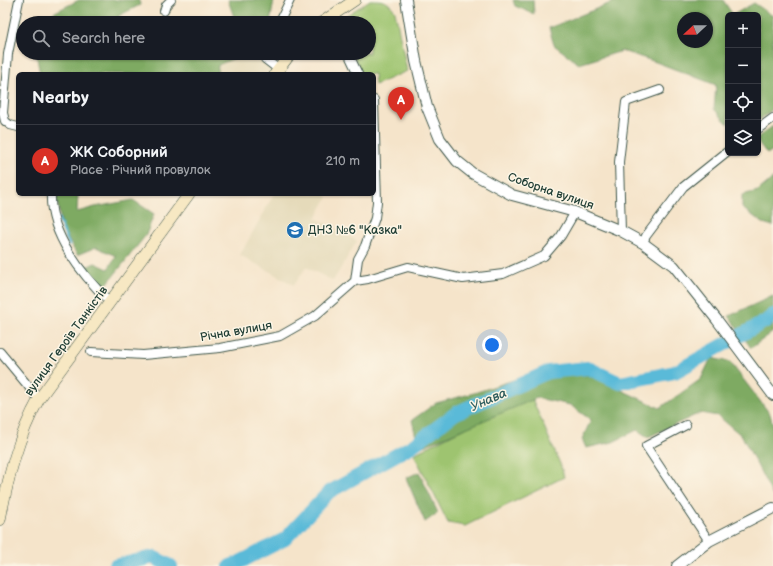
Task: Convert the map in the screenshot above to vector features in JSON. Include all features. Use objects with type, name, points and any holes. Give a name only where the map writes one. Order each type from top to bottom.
[{"type":"main road","points":[[337,16],[355,0]]},
{"type":"main road","points":[[276,72],[285,60]]},
{"type":"main road","name":"вулиця Героїв Танкістів","points":[[0,520],[2,498],[19,442],[30,414],[188,196]]},
{"type":"street","points":[[16,126],[10,125],[5,121],[3,112],[8,54],[19,0]]},
{"type":"street","points":[[164,11],[166,5],[171,0]]},
{"type":"street","points":[[282,16],[290,0]]},
{"type":"street","name":"Соборна вулиця","points":[[401,0],[410,22],[416,61],[427,107],[440,139],[457,161],[472,173],[512,194],[575,212],[622,231],[643,243],[674,266],[717,320],[773,395]]},
{"type":"street","points":[[266,60],[276,72]]},
{"type":"street","points":[[351,60],[357,72]]},
{"type":"street","points":[[622,231],[619,162],[626,102],[660,90]]},
{"type":"street","points":[[761,127],[773,118]]},
{"type":"street","points":[[643,243],[646,236],[682,187],[725,154]]},
{"type":"street","points":[[355,281],[358,259],[365,246],[375,218],[377,202],[376,168]]},
{"type":"street","points":[[51,196],[56,223],[67,249],[81,271],[110,302]]},
{"type":"street","name":"Річна вулиця","points":[[91,352],[151,354],[220,348],[280,336],[315,316],[355,281],[368,279],[408,267],[463,279],[503,274],[544,256],[561,236],[575,212]]},
{"type":"street","points":[[0,352],[40,399]]},
{"type":"street","points":[[686,425],[646,446],[709,541]]},
{"type":"street","points":[[677,566],[709,541],[773,508]]},
{"type":"shaded area","points":[[220,60],[271,60],[277,66],[272,72],[210,71]]},
{"type":"shaded area","name":"ДНЗ №6 \"Казка\"","points":[[273,196],[326,196],[328,197],[316,218],[357,241],[333,281],[306,267],[294,285],[240,255]]},
{"type":"green space","points":[[79,0],[139,0],[140,5],[118,16],[53,16],[53,13]]},
{"type":"green space","points":[[228,0],[274,0],[271,16],[234,16]]},
{"type":"green space","points":[[370,0],[384,1],[390,5],[395,11],[407,71],[376,85],[376,72],[361,72],[355,60],[376,60],[376,16],[346,16]]},
{"type":"green space","points":[[513,0],[533,0],[534,14],[515,6]]},
{"type":"green space","points":[[618,0],[723,0],[731,12],[725,12],[725,121],[714,109],[716,85],[656,62],[622,51],[579,64],[554,45],[549,28]]},
{"type":"green space","points":[[754,3],[773,16],[773,109],[761,119],[761,12],[738,12]]},
{"type":"green space","points":[[37,60],[230,60],[218,65],[217,72],[40,72]]},
{"type":"green space","points":[[773,126],[773,150],[767,154],[761,146],[761,135]]},
{"type":"green space","points":[[773,178],[773,226],[763,223],[742,208],[742,195],[758,191]]},
{"type":"green space","points":[[56,196],[78,196],[77,212],[133,200],[154,214],[146,235],[103,289],[84,268],[95,263],[108,269],[116,256],[96,247],[77,255],[62,228]]},
{"type":"green space","points":[[773,296],[773,332],[751,348],[729,316]]},
{"type":"green space","points":[[711,358],[730,362],[770,414],[773,425],[773,496],[742,436],[718,416],[700,413],[648,437],[637,430],[613,442],[586,448],[582,439],[591,420],[570,405],[537,398],[421,447],[415,433],[412,420],[436,403],[474,393],[535,373],[589,375],[660,408],[701,379]]},
{"type":"green space","points":[[530,394],[561,466],[564,477],[465,526],[448,523],[414,454]]},
{"type":"green space","points":[[419,472],[438,513],[425,522],[406,478]]},
{"type":"waterway","points":[[58,218],[69,245]]},
{"type":"waterway","name":"Унава","points":[[230,566],[285,539],[329,492],[412,446],[456,413],[548,372],[588,368],[620,383],[675,372],[766,321],[773,315]]},
{"type":"waterway","name":"Унава","points":[[115,566],[153,557],[171,566]]},
{"type":"place","name":"ЖК Соборний","points":[[401,120]]},
{"type":"place","name":"ДНЗ №6 \"Казка\"","points":[[295,230]]}]
